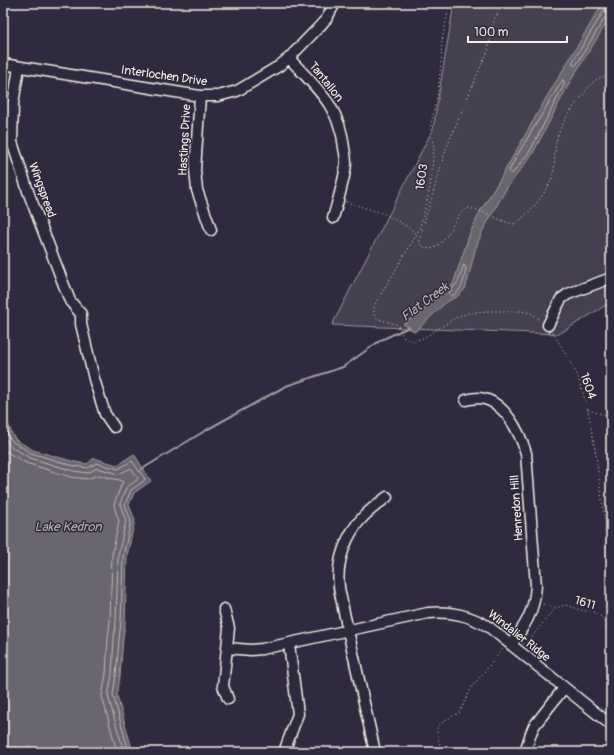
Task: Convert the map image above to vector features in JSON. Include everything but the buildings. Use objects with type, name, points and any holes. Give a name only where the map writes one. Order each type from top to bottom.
[{"type":"street","name":"Interlochen Drive","points":[[3,64],[200,96],[218,96],[246,87],[289,58],[320,26],[335,3]]},
{"type":"street","name":"Tantallon","points":[[289,58],[319,90],[329,103],[339,121],[344,140],[346,163],[333,218]]},
{"type":"street","name":"Wingspread","points":[[19,66],[13,104],[12,142],[29,194],[70,301],[81,314],[81,324],[94,379],[105,414],[114,427]]},
{"type":"street","name":"Hastings Drive","points":[[200,96],[195,164],[196,178],[197,190],[211,230]]},
{"type":"street","points":[[548,325],[561,299],[568,294],[611,278]]},
{"type":"street","name":"Henredon Hill","points":[[466,400],[478,398],[486,399],[498,407],[512,422],[523,441],[526,454],[536,586],[532,612],[512,646]]},
{"type":"street","points":[[375,752],[339,586],[342,556],[349,538],[360,520],[387,497]]},
{"type":"street","points":[[224,609],[229,628],[223,686],[228,699]]},
{"type":"street","name":"Windalier Ridge","points":[[227,648],[251,650],[289,644],[428,613],[447,612],[468,616],[480,621],[611,725]]},
{"type":"street","points":[[284,752],[298,714],[289,644]]},
{"type":"street","points":[[526,752],[534,726],[564,688]]},
{"type":"path","name":"1603","points":[[404,337],[398,325],[378,319],[374,315],[374,306],[417,234],[423,217],[430,187],[434,149],[430,128],[438,92],[442,64],[442,40],[450,3]]},
{"type":"path","points":[[500,3],[498,13],[494,20],[488,51],[476,75],[446,149],[420,237],[420,244],[425,249],[432,249],[440,245],[461,213],[468,208],[478,210],[507,223],[514,224],[524,218],[552,181],[554,172],[554,146],[559,131],[591,84],[597,79],[611,74]]},
{"type":"path","points":[[338,199],[385,214],[417,234]]},
{"type":"path","name":"1604","points":[[404,337],[415,341],[425,337],[457,317],[469,313],[486,311],[515,311],[531,313],[548,325],[556,336],[577,374],[588,410],[603,506],[609,600],[607,625],[608,633],[611,636]]},
{"type":"path","points":[[588,410],[605,415],[611,414]]},
{"type":"path","points":[[606,545],[611,548]]},
{"type":"path","name":"1611","points":[[534,601],[555,608],[566,605],[580,610],[594,612],[603,618],[607,625]]},
{"type":"path","points":[[442,752],[437,734],[437,728],[440,724],[460,712],[472,687],[512,646],[521,645],[531,638],[555,608]]},
{"type":"shaded area","name":"Flat Creek","points":[[454,3],[611,3],[611,302],[559,334],[332,325],[433,129]]},
{"type":"water","points":[[603,3],[611,3],[611,16],[571,80],[533,153],[506,189],[482,232],[475,250],[465,289],[458,296],[445,303],[415,332],[403,324],[421,312],[437,296],[446,291],[453,284],[470,233],[481,210]]},
{"type":"water","name":"Lake Kedron","points":[[3,411],[16,440],[33,450],[87,464],[94,458],[117,465],[134,454],[151,481],[134,493],[129,505],[135,520],[127,556],[125,623],[117,696],[133,752],[3,752]]},
{"type":"waterway","name":"Flat Creek","points":[[142,469],[208,429],[286,386],[343,367],[381,340],[409,327]]}]
